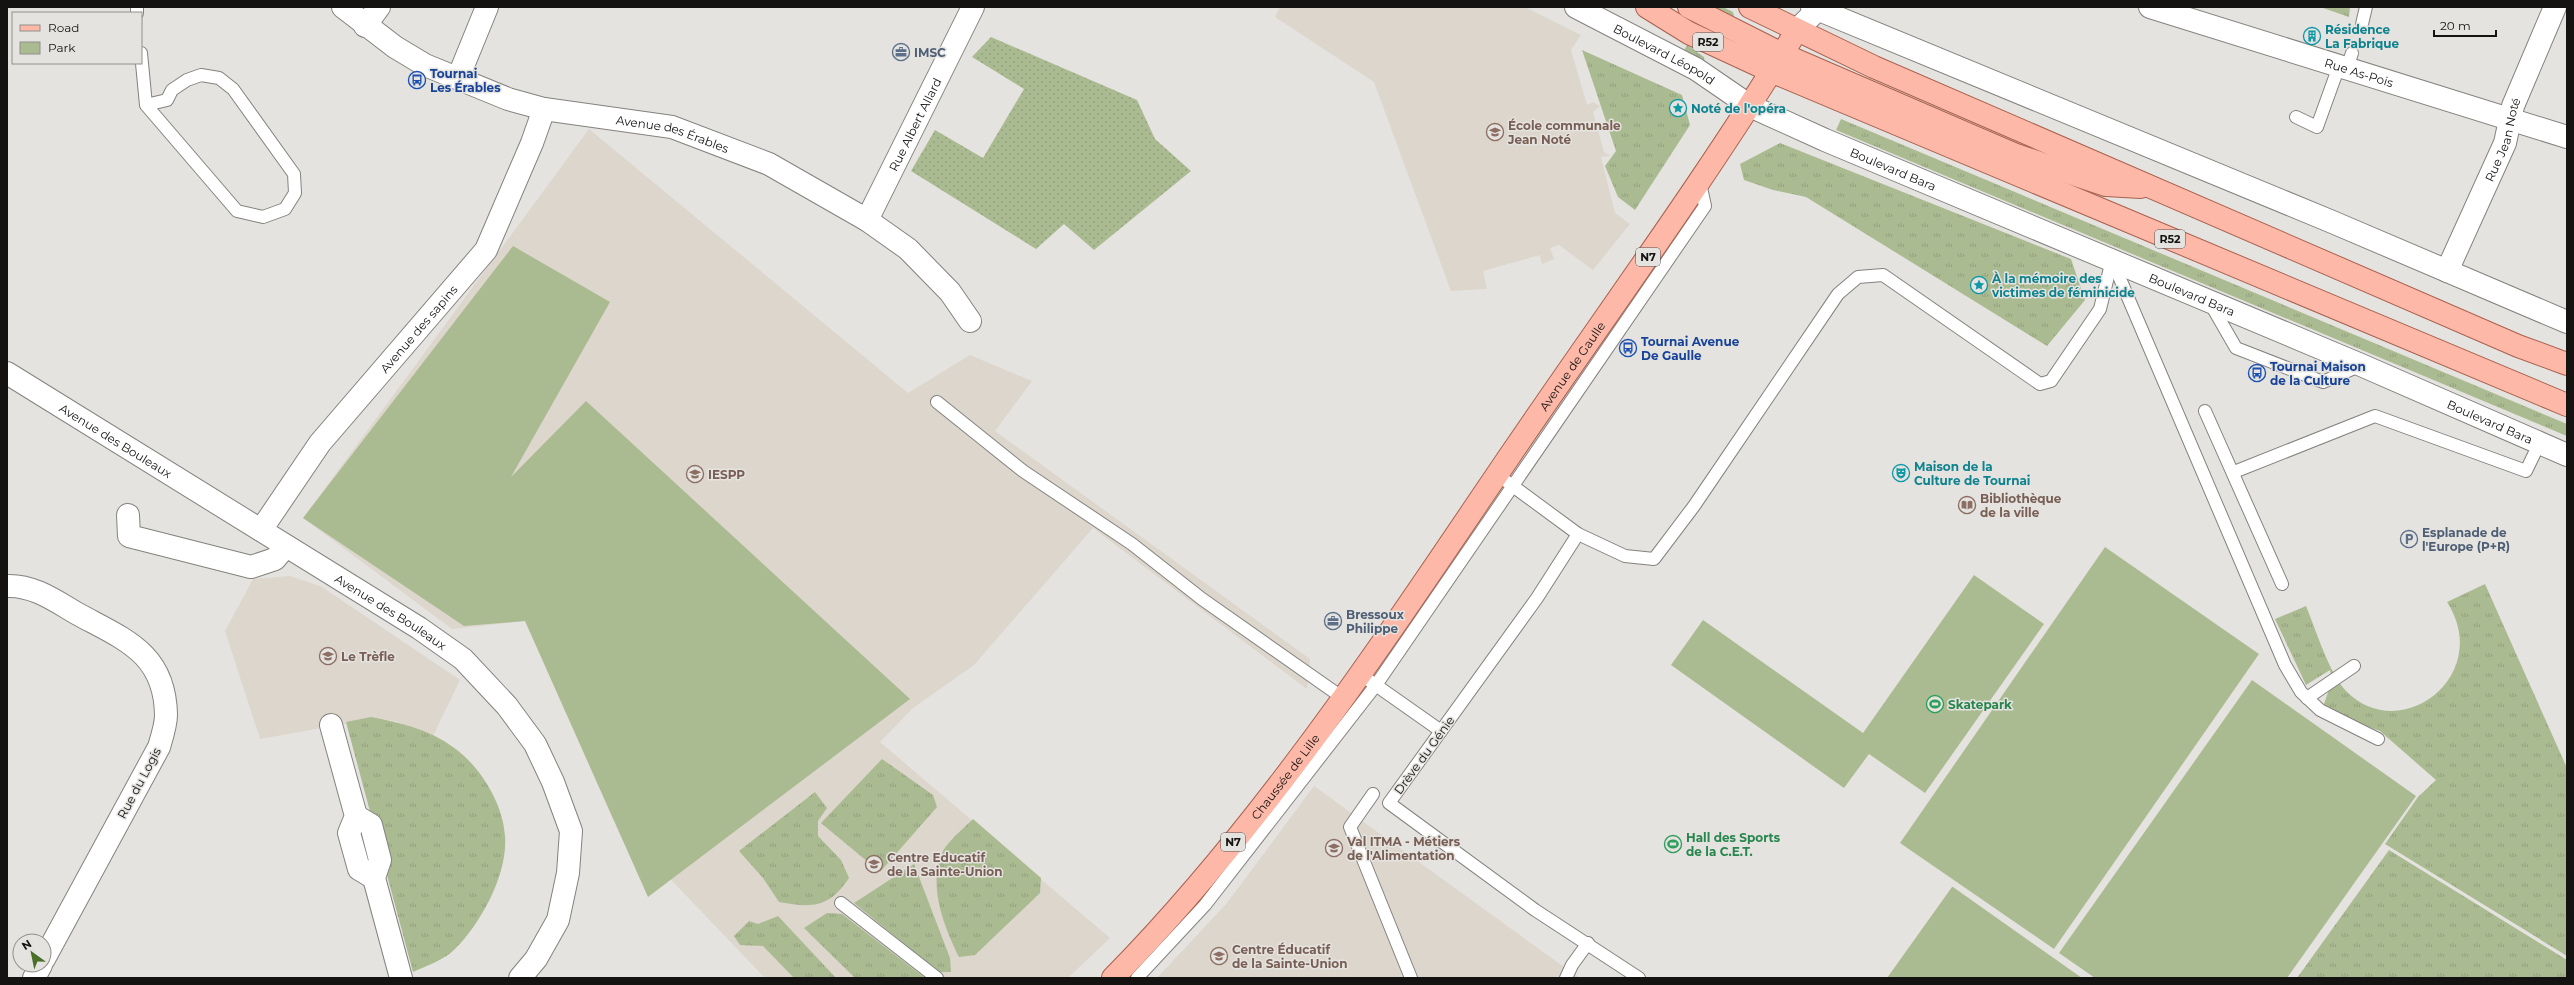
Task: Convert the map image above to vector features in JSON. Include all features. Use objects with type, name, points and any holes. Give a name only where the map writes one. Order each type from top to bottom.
[{"type":"main road","name":"R52","points":[[1647,7],[1689,33],[1778,63],[2016,155],[2106,185],[2156,188]]},
{"type":"main road","name":"R52","points":[[1689,7],[1778,63],[2567,405]]},
{"type":"main road","name":"R52","points":[[1750,7],[1874,67],[2518,346],[2567,364]]},
{"type":"main road","name":"Avenue de Gaulle","points":[[1342,698],[1368,680],[1504,481],[1778,63],[1797,30]]},
{"type":"main road","name":"Chaussée de Lille","points":[[1113,978],[1212,867],[1274,791],[1342,698]]},
{"type":"street","name":"Avenue des Érables","points":[[343,7],[365,26],[425,65],[508,99],[544,109],[672,127],[769,164],[867,220],[908,249],[950,292],[970,321]]},
{"type":"street","points":[[365,26],[380,7]]},
{"type":"street","points":[[458,78],[488,7]]},
{"type":"street","name":"Rue Albert Allard","points":[[867,220],[973,7]]},
{"type":"street","name":"Boulevard Léopold","points":[[1576,7],[1696,69],[1750,106]]},
{"type":"street","name":"Rue As-Pois","points":[[2150,7],[2228,25],[2346,62],[2567,137]]},
{"type":"street","name":"Rue Jean Noté","points":[[2447,271],[2505,143],[2513,106],[2555,7]]},
{"type":"street","points":[[1797,30],[1817,8],[1899,41],[1960,70],[2330,221],[2567,322]]},
{"type":"street","name":"Boulevard Bara","points":[[1750,106],[1825,140],[2361,365],[2567,455]]},
{"type":"street","name":"Avenue des sapins","points":[[261,530],[320,443],[486,250],[532,143],[544,109]]},
{"type":"street","name":"Avenue des Bouleaux","points":[[7,373],[419,628],[463,659],[507,706],[535,744],[554,782],[571,830],[569,859],[558,920],[536,959],[520,978]]},
{"type":"street","points":[[128,515],[129,536],[251,566],[275,559],[286,546]]},
{"type":"street","name":"Rue du Logis","points":[[7,586],[22,585],[40,592],[128,641],[148,656],[163,688],[166,716],[159,747],[52,944]]},
{"type":"street","points":[[331,725],[356,816],[349,833],[359,869],[374,878],[401,978]]},
{"type":"lane","points":[[2362,24],[2366,7]]},
{"type":"lane","points":[[2296,117],[2317,127],[2346,62]]},
{"type":"lane","points":[[142,64],[146,106],[237,211],[263,217],[285,209],[295,193],[294,174],[233,90],[219,78],[201,75],[187,80],[172,90],[167,100],[146,106]]},
{"type":"lane","points":[[1504,481],[1578,534],[1625,556],[1654,559],[1694,506],[1838,294],[1858,277],[1883,275],[2040,384],[2051,381],[2100,309],[2112,260]]},
{"type":"lane","points":[[2112,260],[2285,665],[2307,698],[2320,710],[2378,739]]},
{"type":"lane","points":[[2210,302],[2236,348],[2323,382],[2361,365]]},
{"type":"lane","points":[[937,402],[1023,471],[1132,544],[1202,599],[1342,698]]},
{"type":"lane","points":[[2205,412],[2234,472],[2282,584]]},
{"type":"lane","points":[[2234,472],[2375,416],[2526,471],[2539,444]]},
{"type":"lane","name":"Drève du Génie","points":[[1578,534],[1537,598],[1389,803],[1535,910],[1588,943],[1639,978]]},
{"type":"lane","points":[[2307,698],[2354,666]]},
{"type":"lane","points":[[1137,978],[1205,905],[1368,680],[1441,731]]},
{"type":"lane","points":[[1373,794],[1350,827],[1411,978]]},
{"type":"lane","points":[[841,903],[937,978]]},
{"type":"lane","points":[[1566,978],[1572,965],[1588,943]]},
{"type":"shaded area","name":"École communale Jean Noté","points":[[1280,7],[1525,7],[1581,35],[1571,50],[1587,105],[1593,102],[1600,106],[1593,112],[1604,152],[1611,156],[1601,157],[1615,213],[1630,224],[1593,270],[1559,245],[1550,248],[1554,259],[1542,264],[1540,255],[1483,271],[1487,289],[1451,291],[1374,82],[1275,17]]},
{"type":"shaded area","name":"IESPP","points":[[589,129],[908,393],[970,355],[1032,381],[995,431],[1310,659],[1307,689],[1093,528],[974,665],[913,708],[880,742],[1110,938],[1068,978],[765,978],[613,819],[525,621],[452,629],[303,518]]},
{"type":"shaded area","name":"Le Trèfle","points":[[290,576],[322,587],[460,680],[433,736],[395,721],[377,718],[260,739],[225,631],[253,579]]},
{"type":"shaded area","name":"Val ITMA - Métiers de l'Alimentation","points":[[1314,786],[1580,978],[1157,978],[1227,903]]},
{"type":"green space","points":[[1716,7],[1723,7],[1733,12],[1735,20],[1713,12]]},
{"type":"green space","points":[[2350,7],[2349,17],[2323,8]]},
{"type":"green space","points":[[991,37],[1137,100],[1155,139],[1191,171],[1094,250],[1064,224],[1036,249],[911,171],[935,130],[983,158],[1024,89],[972,57]]},
{"type":"green space","points":[[1687,45],[1704,57],[1705,63],[1682,55]]},
{"type":"green space","points":[[1582,50],[1682,95],[1690,125],[1635,210],[1618,197],[1605,166],[1616,151]]},
{"type":"green space","points":[[1841,119],[2567,424],[2567,436],[1836,130]]},
{"type":"green space","points":[[1780,143],[2071,259],[2085,300],[2047,346],[1806,197],[1773,190],[1744,180],[1740,164]]},
{"type":"green space","points":[[513,246],[610,302],[511,477],[586,401],[910,699],[648,897],[525,621],[464,626],[303,518]]},
{"type":"green space","points":[[2105,547],[2259,654],[2054,949],[1900,843]]},
{"type":"green space","name":"Skatepark","points":[[1974,575],[2044,624],[1925,793],[1869,754],[1844,788],[1671,665],[1703,620],[1863,733]]},
{"type":"green space","points":[[2485,584],[2567,768],[2567,956],[2385,844],[2418,797],[2436,780],[2380,731],[2332,714],[2324,704],[2332,681],[2330,670],[2306,685],[2275,619],[2306,606],[2334,674],[2346,691],[2368,706],[2392,711],[2415,707],[2435,695],[2450,677],[2459,655],[2458,629],[2447,602]]},
{"type":"green space","points":[[2252,680],[2416,796],[2287,978],[2095,978],[2059,953]]},
{"type":"green space","points":[[371,717],[392,721],[424,731],[444,741],[463,755],[481,775],[488,786],[495,798],[503,823],[505,851],[502,866],[491,897],[483,912],[465,938],[451,953],[413,972],[346,722]]},
{"type":"green space","points":[[882,759],[933,795],[937,807],[880,872],[821,823]]},
{"type":"green space","points":[[815,792],[827,808],[818,821],[818,836],[841,860],[849,878],[842,888],[834,895],[819,904],[801,905],[779,902],[763,878],[739,851]]},
{"type":"green space","points":[[973,819],[1041,878],[1040,893],[975,955],[959,957],[943,919],[939,905],[937,891],[938,864],[943,851],[953,838]]},
{"type":"green space","points":[[2389,850],[2567,960],[2567,978],[2297,978]]},
{"type":"green space","points":[[914,864],[950,958],[951,972],[939,972],[854,903]]},
{"type":"green space","points":[[1953,887],[2082,978],[1887,978]]},
{"type":"green space","points":[[827,913],[842,914],[925,978],[855,978],[804,928]]},
{"type":"green space","points":[[778,916],[836,978],[794,978],[763,946],[740,945],[734,936],[749,921],[758,924]]},
{"type":"place","name":"Résidence La Fabrique","points":[[2312,36]]},
{"type":"place","name":"IMSC","points":[[901,52]]},
{"type":"place","name":"Tournai Les Érables","points":[[417,80]]},
{"type":"place","name":"Noté de l'opéra","points":[[1678,108]]},
{"type":"place","name":"École communale Jean Noté","points":[[1495,132]]},
{"type":"place","name":"À la mémoire des victimes de féminicide","points":[[1979,285]]},
{"type":"place","name":"Tournai Avenue De Gaulle","points":[[1628,348]]},
{"type":"place","name":"Tournai Maison de la Culture","points":[[2257,373]]},
{"type":"place","name":"Maison de la Culture de Tournai","points":[[1901,473]]},
{"type":"place","name":"IESPP","points":[[695,474]]},
{"type":"place","name":"Bibliothèque de la ville","points":[[1967,505]]},
{"type":"place","name":"Esplanade de l'Europe (P+R)","points":[[2409,539]]},
{"type":"place","name":"Bressoux Philippe","points":[[1333,621]]},
{"type":"place","name":"Le Trèfle","points":[[328,656]]},
{"type":"place","name":"Skatepark","points":[[1935,704]]},
{"type":"place","name":"Hall des Sports de la C.E.T.","points":[[1673,844]]},
{"type":"place","name":"Val ITMA - Métiers de l'Alimentation","points":[[1334,848]]},
{"type":"place","name":"Centre Educatif de la Sainte-Union","points":[[874,864]]},
{"type":"place","name":"Centre Éducatif de la Sainte-Union","points":[[1219,956]]}]
